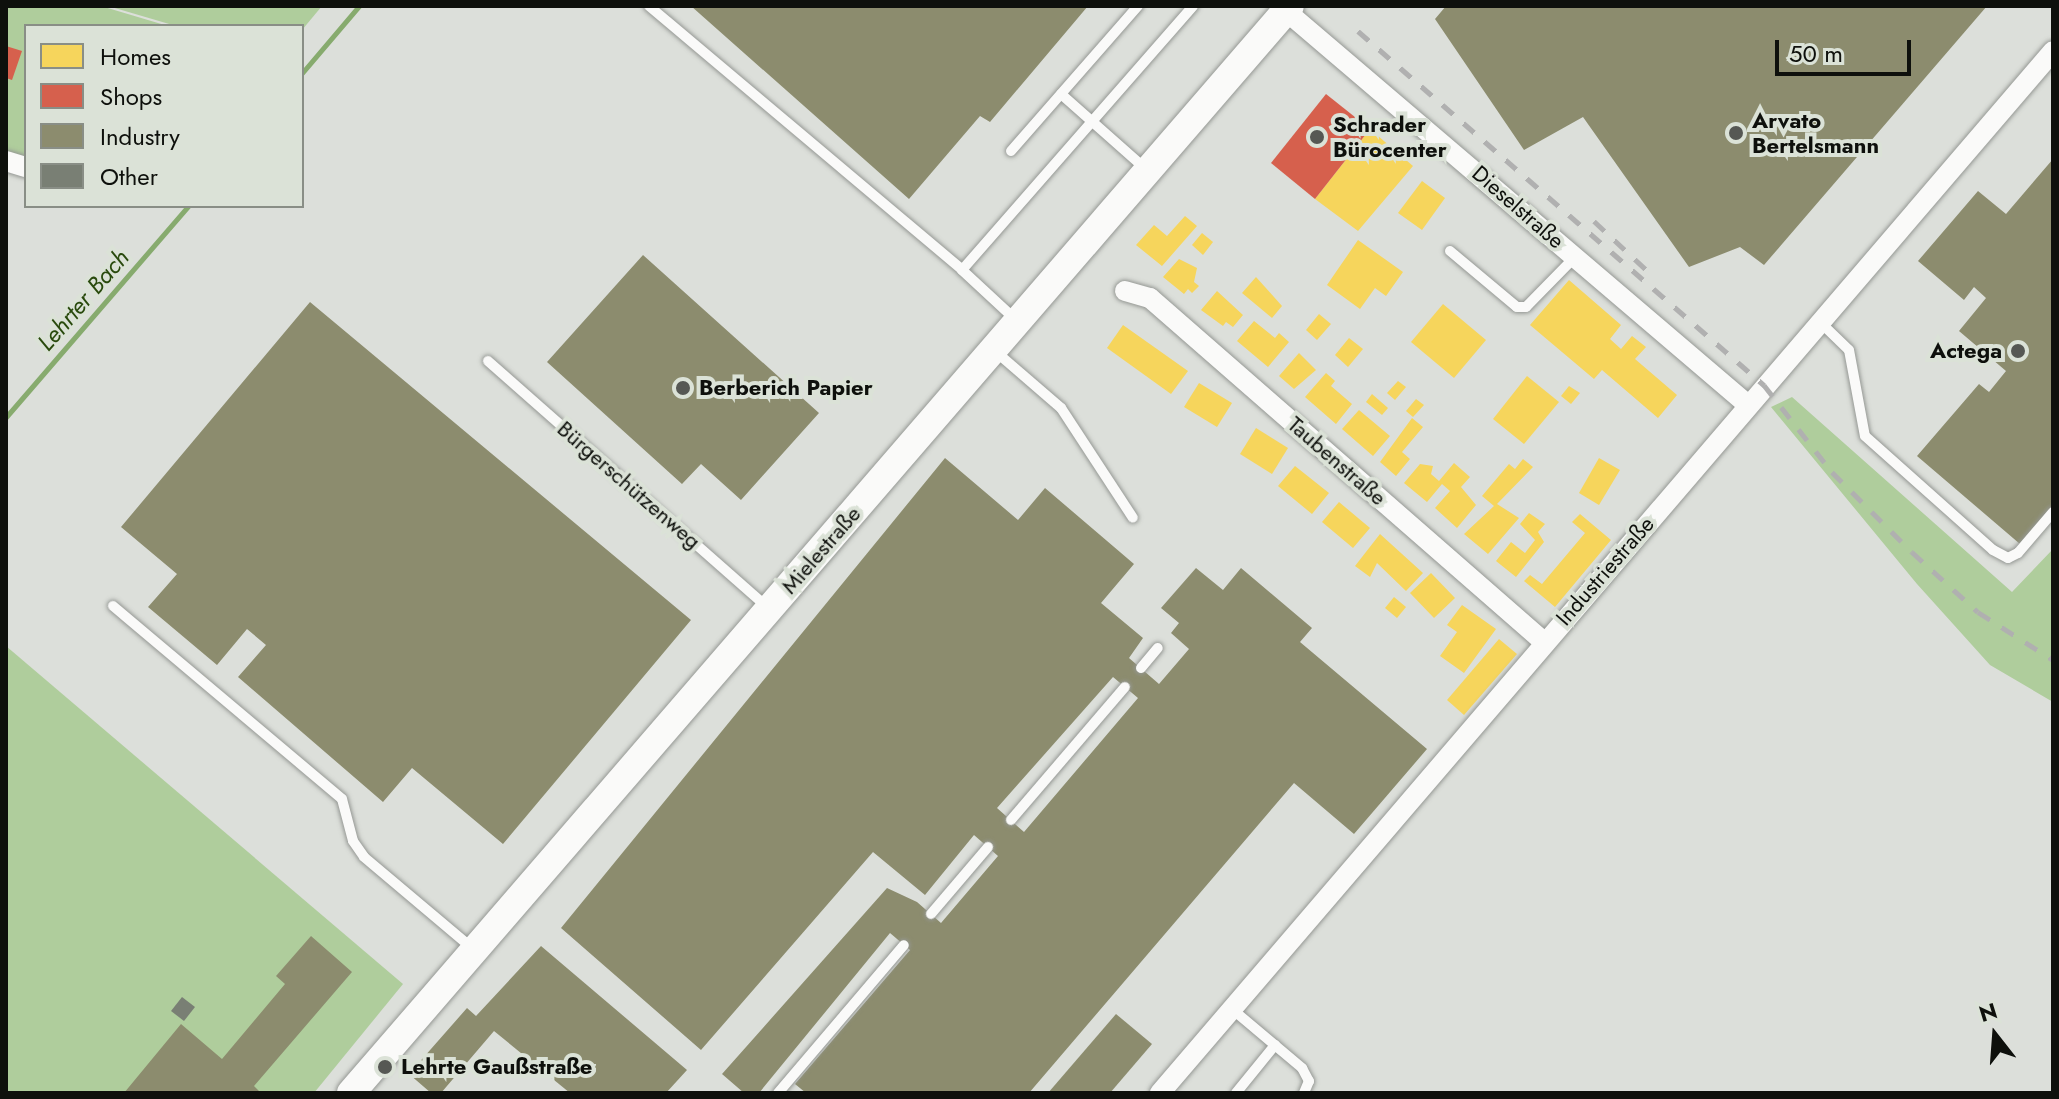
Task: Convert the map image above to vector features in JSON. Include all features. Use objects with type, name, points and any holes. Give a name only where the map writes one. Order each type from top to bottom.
[{"type":"street","name":"Mielestraße","points":[[351,1093],[1149,171],[1285,8]]},
{"type":"street","name":"Dieselstraße","points":[[1285,8],[1748,405]]},
{"type":"street","name":"Industriestraße","points":[[1160,1093],[2053,51]]},
{"type":"street","name":"Taubenstraße","points":[[1125,291],[1150,298],[1544,642]]},
{"type":"lane","points":[[649,6],[962,270],[1018,321]]},
{"type":"lane","points":[[1011,151],[1138,6]]},
{"type":"lane","points":[[962,270],[1193,6]]},
{"type":"lane","points":[[1061,94],[1149,171]]},
{"type":"lane","points":[[1450,251],[1517,307],[1526,307],[1576,256]]},
{"type":"lane","points":[[1819,321],[1849,350],[1865,436],[1993,550],[2008,558],[2018,553],[2053,512]]},
{"type":"lane","points":[[994,350],[1061,408],[1133,518]]},
{"type":"lane","name":"Bürgerschützenweg","points":[[488,361],[770,610]]},
{"type":"lane","points":[[113,606],[342,799],[353,841],[364,857],[473,949]]},
{"type":"lane","points":[[1141,668],[1158,648]]},
{"type":"lane","points":[[1011,820],[1125,687]]},
{"type":"lane","points":[[931,914],[988,847]]},
{"type":"lane","points":[[778,1093],[904,945]]},
{"type":"lane","points":[[1232,1009],[1302,1068],[1309,1081],[1304,1093]]},
{"type":"lane","points":[[1236,1093],[1275,1045]]},
{"type":"green space","points":[[6,6],[101,6],[161,24],[24,24],[24,164],[6,159]]},
{"type":"green space","points":[[108,6],[322,6],[304,28],[304,24],[169,24]]},
{"type":"green space","points":[[1792,397],[2012,592],[2053,549],[2053,702],[1990,665],[1917,584],[1771,407]]},
{"type":"green space","points":[[6,646],[403,984],[314,1093],[6,1093]]},
{"type":"building: Homes","points":[[1370,129],[1413,166],[1358,231],[1315,199]]},
{"type":"building: Homes","points":[[1422,181],[1445,198],[1422,230],[1398,213]]},
{"type":"building: Homes","points":[[1185,216],[1197,226],[1162,266],[1136,245],[1154,225],[1167,236]]},
{"type":"building: Homes","points":[[1202,233],[1213,242],[1203,255],[1192,245]]},
{"type":"building: Homes","points":[[1358,240],[1403,272],[1386,296],[1375,288],[1360,309],[1327,285]]},
{"type":"building: Homes","points":[[1179,259],[1197,268],[1194,282],[1199,286],[1192,293],[1188,289],[1184,294],[1163,277]]},
{"type":"building: Homes","points":[[1256,277],[1282,306],[1272,318],[1242,293]]},
{"type":"building: Homes","points":[[1569,280],[1621,325],[1610,339],[1621,349],[1632,336],[1646,347],[1635,359],[1677,395],[1658,418],[1602,370],[1594,379],[1530,325]]},
{"type":"building: Homes","points":[[1217,291],[1243,315],[1233,327],[1226,322],[1223,326],[1201,310]]},
{"type":"building: Homes","points":[[1443,304],[1486,340],[1454,378],[1411,342]]},
{"type":"building: Homes","points":[[1319,314],[1331,324],[1317,340],[1306,330]]},
{"type":"building: Homes","points":[[1254,321],[1275,338],[1279,333],[1289,342],[1268,367],[1237,341]]},
{"type":"building: Homes","points":[[1123,325],[1188,371],[1171,394],[1107,348]]},
{"type":"building: Homes","points":[[1349,338],[1363,349],[1348,367],[1335,355]]},
{"type":"building: Homes","points":[[1299,353],[1316,370],[1294,389],[1279,376]]},
{"type":"building: Homes","points":[[1326,373],[1335,381],[1331,386],[1352,404],[1336,424],[1305,397]]},
{"type":"building: Homes","points":[[1527,376],[1559,402],[1524,444],[1493,419]]},
{"type":"building: Homes","points":[[1398,381],[1406,387],[1395,400],[1387,393]]},
{"type":"building: Homes","points":[[1199,383],[1232,403],[1217,427],[1184,407]]},
{"type":"building: Homes","points":[[1569,386],[1580,393],[1571,404],[1561,396]]},
{"type":"building: Homes","points":[[1372,394],[1388,408],[1382,415],[1366,402]]},
{"type":"building: Homes","points":[[1416,399],[1424,405],[1413,417],[1406,411]]},
{"type":"building: Homes","points":[[1359,410],[1390,436],[1373,456],[1342,429]]},
{"type":"building: Homes","points":[[1412,418],[1423,427],[1402,452],[1410,459],[1396,476],[1380,462]]},
{"type":"building: Homes","points":[[1256,428],[1288,448],[1272,474],[1240,454]]},
{"type":"building: Homes","points":[[1599,458],[1620,470],[1599,505],[1579,493]]},
{"type":"building: Homes","points":[[1523,459],[1533,467],[1497,504],[1519,518],[1488,554],[1464,534],[1494,506],[1482,496],[1509,464],[1515,469]]},
{"type":"building: Homes","points":[[1454,463],[1470,477],[1461,487],[1476,505],[1457,528],[1435,508],[1450,491],[1442,484],[1427,502],[1404,483],[1420,464],[1433,466],[1431,474],[1439,481]]},
{"type":"building: Homes","points":[[1295,466],[1329,493],[1312,514],[1278,486]]},
{"type":"building: Homes","points":[[1339,502],[1370,528],[1353,548],[1322,522]]},
{"type":"building: Homes","points":[[1529,513],[1545,524],[1538,532],[1544,542],[1516,577],[1496,561],[1511,542],[1525,553],[1535,540],[1520,524]]},
{"type":"building: Homes","points":[[1580,514],[1611,540],[1555,607],[1524,581],[1530,575],[1542,584],[1585,533],[1572,522]]},
{"type":"building: Homes","points":[[1380,534],[1423,573],[1406,591],[1377,563],[1370,577],[1355,566]]},
{"type":"building: Homes","points":[[1431,573],[1455,598],[1434,618],[1410,593]]},
{"type":"building: Homes","points":[[1394,597],[1406,607],[1397,618],[1385,608]]},
{"type":"building: Homes","points":[[1462,605],[1496,629],[1464,673],[1440,656],[1457,632],[1447,625]]},
{"type":"building: Homes","points":[[1499,639],[1517,654],[1464,715],[1447,700]]},
{"type":"building: Shops","points":[[6,46],[22,51],[12,80],[6,78]]},
{"type":"building: Shops","points":[[1326,94],[1370,129],[1315,199],[1271,163]]},
{"type":"building: Industry","points":[[691,6],[1088,6],[990,122],[980,116],[909,199]]},
{"type":"building: Industry","name":"Arvato Bertelsmann","points":[[1446,6],[1987,6],[1764,265],[1740,247],[1689,267],[1583,117],[1524,150],[1435,19]]},
{"type":"building: Industry","name":"Actega","points":[[2053,159],[2053,505],[2020,544],[1917,456],[1979,384],[1989,392],[2006,371],[1959,331],[1986,298],[1974,287],[1964,300],[1918,261],[1978,191],[2006,214]]},
{"type":"building: Industry","name":"Berberich Papier","points":[[643,255],[819,413],[741,500],[701,464],[682,484],[547,362]]},
{"type":"building: Industry","points":[[310,302],[691,620],[503,844],[412,768],[383,802],[238,677],[266,645],[247,629],[217,665],[148,607],[177,574],[121,527]]},
{"type":"building: Industry","points":[[945,458],[1018,520],[1045,488],[1134,564],[1101,603],[1143,638],[1129,658],[1159,684],[1189,649],[1171,633],[1179,623],[1161,608],[1196,568],[1223,590],[1241,568],[1312,628],[1300,642],[1427,749],[1354,834],[1294,783],[1029,1093],[806,1093],[795,1084],[910,950],[890,933],[759,1093],[744,1093],[722,1074],[887,888],[917,902],[941,923],[998,856],[974,835],[925,895],[873,852],[701,1050],[561,928]],"holes":[[[1113,677],[1138,698],[1024,832],[997,808]]]},
{"type":"building: Industry","points":[[311,936],[352,972],[254,1086],[261,1093],[124,1093],[181,1024],[222,1059],[285,984],[276,976]]},
{"type":"building: Industry","points":[[541,946],[687,1070],[666,1093],[570,1093],[494,1031],[441,1093],[431,1093],[409,1074],[467,1008],[476,1016]]},
{"type":"building: Industry","points":[[1116,1014],[1152,1044],[1110,1093],[1048,1093]]},
{"type":"building: Other","points":[[182,997],[195,1007],[184,1021],[171,1011]]},
{"type":"waterway","name":"Lehrter Bach","points":[[304,71],[359,6]]},
{"type":"waterway","name":"Lehrter Bach","points":[[6,417],[186,208]]},
{"type":"railway","points":[[1358,31],[1764,385],[1832,472],[1978,612],[2053,660]]},
{"type":"railway","points":[[1594,221],[1652,275]]},
{"type":"place","name":"Arvato Bertelsmann","points":[[1736,133]]},
{"type":"place","name":"Schrader Bürocenter","points":[[1317,137]]},
{"type":"place","name":"Actega","points":[[2018,351]]},
{"type":"place","name":"Berberich Papier","points":[[683,388]]},
{"type":"place","name":"Lehrte Gaußstraße","points":[[385,1067]]}]
